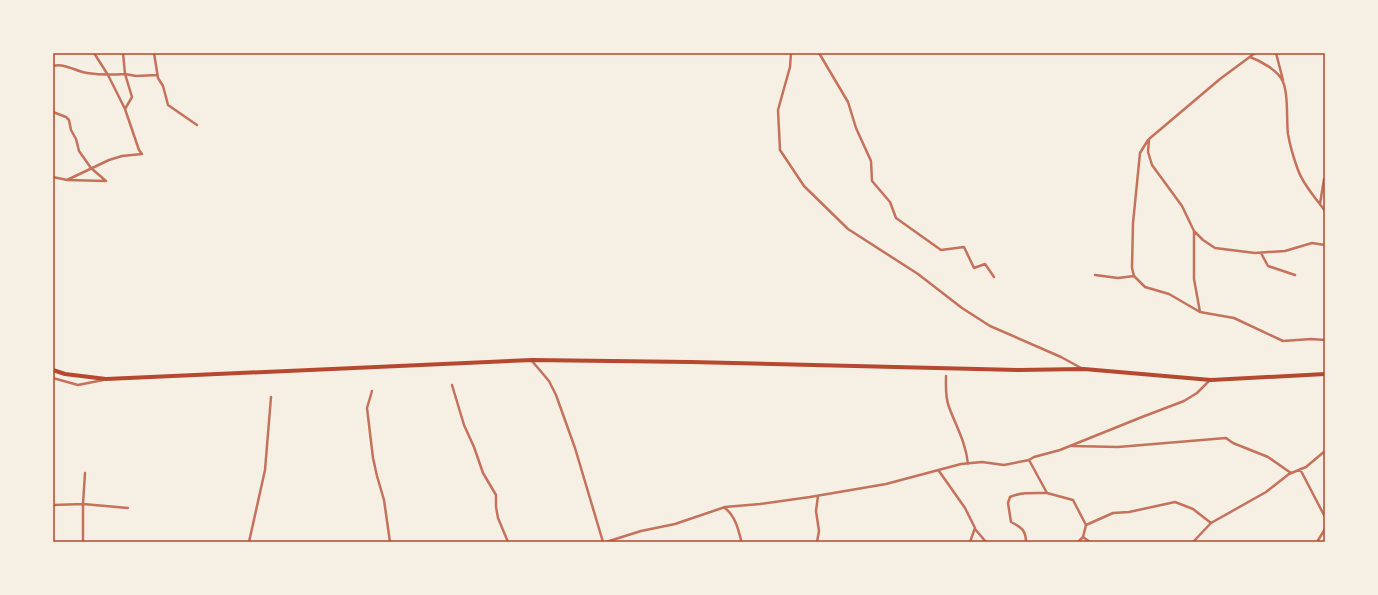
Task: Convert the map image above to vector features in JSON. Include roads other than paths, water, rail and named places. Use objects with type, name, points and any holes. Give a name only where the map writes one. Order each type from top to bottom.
[{"type":"main road","points":[[53,370],[65,374],[106,379],[532,360],[1018,370],[1084,369],[1211,380],[1325,374]]},
{"type":"street","points":[[67,180],[91,168],[122,156],[142,154],[139,150],[125,109],[108,75],[94,53]]},
{"type":"street","points":[[123,53],[125,74],[132,97],[125,109]]},
{"type":"street","points":[[154,53],[157,75],[163,86],[168,105],[197,125]]},
{"type":"street","points":[[790,53],[790,67],[778,110],[780,150],[804,186],[848,229],[918,274],[962,308],[990,326],[1061,357],[1084,369]]},
{"type":"street","points":[[819,53],[848,102],[856,128],[871,161],[872,181],[890,202],[896,218],[941,250],[964,248],[974,268],[985,264],[994,277]]},
{"type":"street","points":[[1255,53],[1220,79],[1149,139],[1140,153],[1133,222],[1132,268],[1134,276],[1145,287],[1169,294],[1200,312],[1234,318],[1283,341],[1311,339],[1325,340]]},
{"type":"street","points":[[1276,53],[1286,94],[1288,135],[1297,168],[1302,179],[1325,210]]},
{"type":"street","points":[[1250,57],[1261,61],[1270,67],[1283,82]]},
{"type":"street","points":[[53,66],[69,67],[85,73],[108,75],[157,75]]},
{"type":"street","points":[[53,112],[66,117],[69,120],[79,151],[91,168],[106,180],[67,180],[53,177]]},
{"type":"street","points":[[1149,139],[1148,152],[1152,165],[1182,206],[1194,231],[1203,240],[1216,248],[1261,253],[1285,252],[1312,243],[1325,244]]},
{"type":"street","points":[[1320,204],[1324,179]]},
{"type":"street","points":[[1194,231],[1194,279],[1200,312]]},
{"type":"street","points":[[1261,253],[1268,266],[1295,275]]},
{"type":"street","points":[[1095,275],[1118,278],[1134,276]]},
{"type":"street","points":[[532,360],[549,381],[556,395],[576,448],[603,542]]},
{"type":"street","points":[[946,376],[948,406],[967,453],[968,464]]},
{"type":"street","points":[[53,378],[78,385],[106,379]]},
{"type":"street","points":[[606,542],[675,524],[725,507],[818,496],[886,484],[968,464],[982,462],[1004,465],[1029,460],[1034,457],[1071,446],[1184,401],[1197,393],[1211,380]]},
{"type":"street","points":[[452,385],[464,425],[474,447],[483,473],[496,495],[498,518],[508,542]]},
{"type":"street","points":[[372,391],[367,408],[373,458],[384,500],[390,542]]},
{"type":"street","points":[[249,542],[265,470],[270,397]]},
{"type":"street","points":[[1071,446],[1118,447],[1226,438],[1232,443],[1268,457],[1291,473]]},
{"type":"street","points":[[1193,542],[1211,523],[1266,492],[1291,473],[1306,466],[1325,451]]},
{"type":"street","points":[[1029,460],[1047,493]]},
{"type":"street","points":[[1300,469],[1325,517]]},
{"type":"street","points":[[939,471],[965,508],[975,528],[986,542]]},
{"type":"street","points":[[83,542],[85,473]]},
{"type":"street","points":[[1026,542],[1026,535],[1021,527],[1011,522],[1008,503],[1010,497],[1015,495],[1034,493],[1047,493],[1073,500],[1086,525],[1083,536],[1078,542]]},
{"type":"street","points":[[817,542],[819,531],[816,511],[818,496]]},
{"type":"street","points":[[1086,525],[1113,513],[1129,512],[1175,502],[1193,509],[1211,523]]},
{"type":"street","points":[[53,505],[83,504],[128,508]]},
{"type":"street","points":[[725,507],[732,513],[737,525],[741,540],[740,542]]},
{"type":"street","points":[[970,542],[975,528]]},
{"type":"street","points":[[1317,542],[1325,529]]},
{"type":"street","points":[[1083,536],[1090,542]]}]
